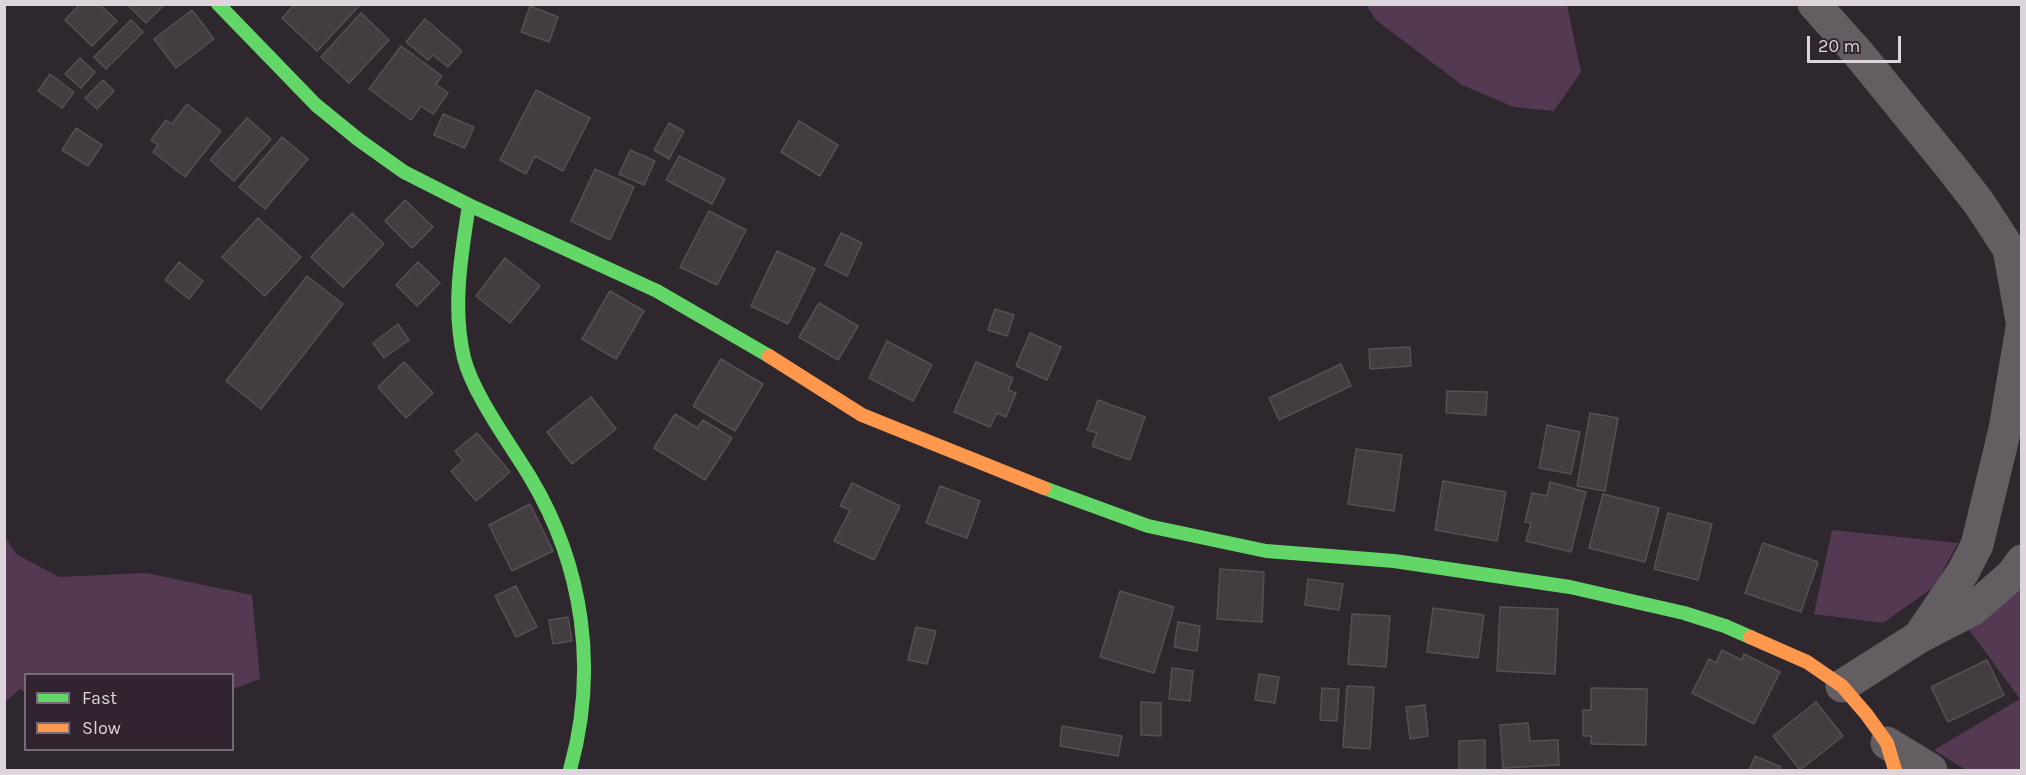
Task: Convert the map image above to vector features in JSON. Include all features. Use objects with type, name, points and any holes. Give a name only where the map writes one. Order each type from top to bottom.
[{"type":"street","points":[[218,4],[316,105],[404,172],[469,205],[657,291],[761,351],[862,415],[1007,474],[1148,526],[1266,550],[1394,561],[1570,587],[1673,610],[1725,626],[1807,662],[1842,686],[1867,715],[1891,757],[1931,771]]},
{"type":"street","points":[[1814,4],[1858,53],[1979,203],[2009,249],[2022,321]]},
{"type":"street","points":[[469,205],[459,266],[457,301],[459,336],[464,360],[473,382],[538,492],[558,533],[579,607],[586,686],[576,754],[570,771]]},
{"type":"street","points":[[1919,636],[1963,572],[1977,544],[2005,429],[2022,328]]},
{"type":"street","points":[[1842,686],[1919,636],[1973,609],[2012,575],[2022,561]]},
{"type":"shaded area","points":[[1366,5],[1567,5],[1581,72],[1554,111],[1514,107],[1462,85],[1376,20]]},
{"type":"shaded area","points":[[1832,530],[1958,543],[1934,587],[1883,623],[1814,614]]},
{"type":"shaded area","points":[[4,534],[16,554],[59,577],[146,573],[252,595],[260,679],[234,689],[234,673],[24,673],[24,691],[20,689],[5,702]]},
{"type":"shaded area","points":[[2021,584],[2021,770],[1966,770],[1934,750],[2020,699],[1964,623]]},
{"type":"building","points":[[80,4],[99,4],[117,21],[92,46],[65,20]]},
{"type":"building","points":[[127,4],[165,4],[146,23]]},
{"type":"building","points":[[295,4],[357,4],[359,6],[317,51],[282,18]]},
{"type":"building","points":[[530,6],[558,17],[549,42],[521,32]]},
{"type":"building","points":[[192,10],[214,39],[176,68],[154,39]]},
{"type":"building","points":[[361,13],[389,40],[349,83],[321,57]]},
{"type":"building","points":[[425,19],[462,51],[448,67],[433,55],[428,60],[406,42]]},
{"type":"building","points":[[131,20],[143,32],[106,69],[94,57]]},
{"type":"building","points":[[401,46],[442,76],[436,84],[448,93],[433,114],[421,106],[411,120],[369,89]]},
{"type":"building","points":[[80,58],[95,72],[81,88],[65,74]]},
{"type":"building","points":[[50,74],[74,92],[62,108],[38,91]]},
{"type":"building","points":[[103,80],[114,91],[97,109],[85,98]]},
{"type":"building","points":[[536,90],[590,118],[563,171],[535,156],[526,174],[500,160]]},
{"type":"building","points":[[187,104],[221,131],[185,177],[153,152],[158,145],[151,140],[166,120],[172,124]]},
{"type":"building","points":[[443,114],[474,127],[465,148],[434,135]]},
{"type":"building","points":[[247,118],[271,139],[234,181],[210,160]]},
{"type":"building","points":[[799,121],[838,145],[820,176],[781,152]]},
{"type":"building","points":[[669,123],[684,131],[669,159],[654,150]]},
{"type":"building","points":[[76,128],[102,145],[88,166],[62,150]]},
{"type":"building","points":[[282,137],[308,159],[265,209],[239,187]]},
{"type":"building","points":[[630,150],[655,161],[644,185],[619,174]]},
{"type":"building","points":[[679,156],[725,179],[712,204],[666,180]]},
{"type":"building","points":[[595,169],[634,187],[610,240],[571,221]]},
{"type":"building","points":[[405,200],[433,227],[412,248],[385,221]]},
{"type":"building","points":[[709,211],[746,230],[717,285],[680,267]]},
{"type":"building","points":[[352,213],[384,244],[343,287],[311,257]]},
{"type":"building","points":[[258,218],[301,257],[265,296],[222,257]]},
{"type":"building","points":[[841,233],[862,243],[847,276],[825,265]]},
{"type":"building","points":[[777,251],[815,269],[788,324],[751,306]]},
{"type":"building","points":[[505,258],[540,286],[510,323],[476,296]]},
{"type":"building","points":[[179,262],[203,281],[189,299],[165,280]]},
{"type":"building","points":[[418,262],[440,283],[417,306],[396,285]]},
{"type":"building","points":[[307,276],[343,304],[261,409],[226,381]]},
{"type":"building","points":[[610,291],[644,311],[616,359],[582,339]]},
{"type":"building","points":[[819,303],[858,326],[838,360],[799,337]]},
{"type":"building","points":[[995,309],[1014,315],[1007,336],[988,330]]},
{"type":"building","points":[[398,324],[409,340],[384,358],[373,343]]},
{"type":"building","points":[[1030,333],[1061,347],[1047,380],[1016,366]]},
{"type":"building","points":[[887,341],[932,365],[913,401],[869,378]]},
{"type":"building","points":[[1410,347],[1411,366],[1370,369],[1369,349]]},
{"type":"building","points":[[721,359],[763,384],[735,431],[693,406]]},
{"type":"building","points":[[404,362],[433,393],[406,418],[378,387]]},
{"type":"building","points":[[976,362],[1013,378],[1008,390],[1016,393],[1006,417],[997,413],[990,427],[954,412]]},
{"type":"building","points":[[1341,364],[1351,386],[1279,420],[1269,398]]},
{"type":"building","points":[[1447,391],[1487,392],[1486,415],[1446,413]]},
{"type":"building","points":[[591,397],[616,429],[572,464],[547,432]]},
{"type":"building","points":[[1098,400],[1145,417],[1130,460],[1092,446],[1097,433],[1087,430]]},
{"type":"building","points":[[1590,413],[1618,418],[1605,491],[1577,486]]},
{"type":"building","points":[[675,414],[697,428],[703,420],[732,438],[705,480],[654,448]]},
{"type":"building","points":[[1547,425],[1580,432],[1571,474],[1539,468]]},
{"type":"building","points":[[477,433],[510,472],[476,501],[451,471],[463,461],[455,451]]},
{"type":"building","points":[[1356,449],[1402,455],[1394,511],[1348,504]]},
{"type":"building","points":[[1443,481],[1506,492],[1497,541],[1435,530]]},
{"type":"building","points":[[1550,482],[1586,492],[1571,552],[1526,541],[1531,523],[1525,522],[1532,493],[1547,496]]},
{"type":"building","points":[[852,483],[900,506],[874,560],[834,541],[850,510],[840,506]]},
{"type":"building","points":[[940,486],[980,501],[967,538],[926,523]]},
{"type":"building","points":[[1603,494],[1659,508],[1645,562],[1589,548]]},
{"type":"building","points":[[530,504],[553,551],[512,571],[489,525]]},
{"type":"building","points":[[1668,513],[1712,524],[1698,580],[1654,569]]},
{"type":"building","points":[[1763,543],[1818,562],[1801,612],[1745,593]]},
{"type":"building","points":[[1220,569],[1264,572],[1262,622],[1217,619]]},
{"type":"building","points":[[1308,579],[1343,584],[1339,610],[1305,605]]},
{"type":"building","points":[[516,586],[537,627],[516,637],[495,596]]},
{"type":"building","points":[[1120,591],[1174,607],[1154,673],[1100,657]]},
{"type":"building","points":[[1500,607],[1558,609],[1555,674],[1497,671]]},
{"type":"building","points":[[1433,608],[1484,615],[1478,658],[1427,652]]},
{"type":"building","points":[[1352,614],[1390,616],[1386,667],[1348,664]]},
{"type":"building","points":[[568,617],[572,641],[553,644],[549,620]]},
{"type":"building","points":[[1178,622],[1200,626],[1197,651],[1174,647]]},
{"type":"building","points":[[916,627],[936,631],[927,664],[908,660]]},
{"type":"building","points":[[1722,650],[1742,660],[1744,654],[1780,672],[1754,724],[1692,693],[1709,659],[1716,663]]},
{"type":"building","points":[[1987,660],[2004,695],[1948,722],[1931,687]]},
{"type":"building","points":[[1172,668],[1193,671],[1190,701],[1169,699]]},
{"type":"building","points":[[1259,674],[1279,677],[1275,703],[1255,700]]},
{"type":"building","points":[[1347,686],[1374,687],[1370,749],[1343,747]]},
{"type":"building","points":[[1322,688],[1339,689],[1337,721],[1320,720]]},
{"type":"building","points":[[1591,688],[1647,689],[1646,745],[1591,744],[1591,736],[1583,736],[1583,710],[1591,710]]},
{"type":"building","points":[[1141,702],[1161,703],[1161,736],[1141,735]]},
{"type":"building","points":[[1816,702],[1843,736],[1800,770],[1773,736]]},
{"type":"building","points":[[1425,705],[1428,736],[1410,739],[1406,707]]},
{"type":"building","points":[[1528,723],[1530,741],[1558,740],[1559,765],[1503,768],[1500,725]]},
{"type":"building","points":[[1062,726],[1122,736],[1118,756],[1060,746]]},
{"type":"building","points":[[1485,740],[1485,770],[1459,770],[1459,741]]},
{"type":"building","points":[[1755,756],[1781,767],[1780,770],[1749,770]]},
{"type":"traffic: fast","points":[[218,4],[316,105],[404,172],[469,205],[657,291],[769,356]]},
{"type":"traffic: fast","points":[[469,205],[458,301],[460,339],[464,358],[475,387],[548,511],[563,547],[574,583],[581,620],[584,657],[583,695],[579,732],[570,770]]},
{"type":"traffic: fast","points":[[1044,488],[1148,526],[1266,551],[1394,561],[1570,587],[1684,613],[1750,637]]},
{"type":"traffic: slow","points":[[769,356],[862,415],[1044,488]]},
{"type":"traffic: slow","points":[[1750,637],[1807,662],[1842,686],[1887,743],[1895,770]]}]
